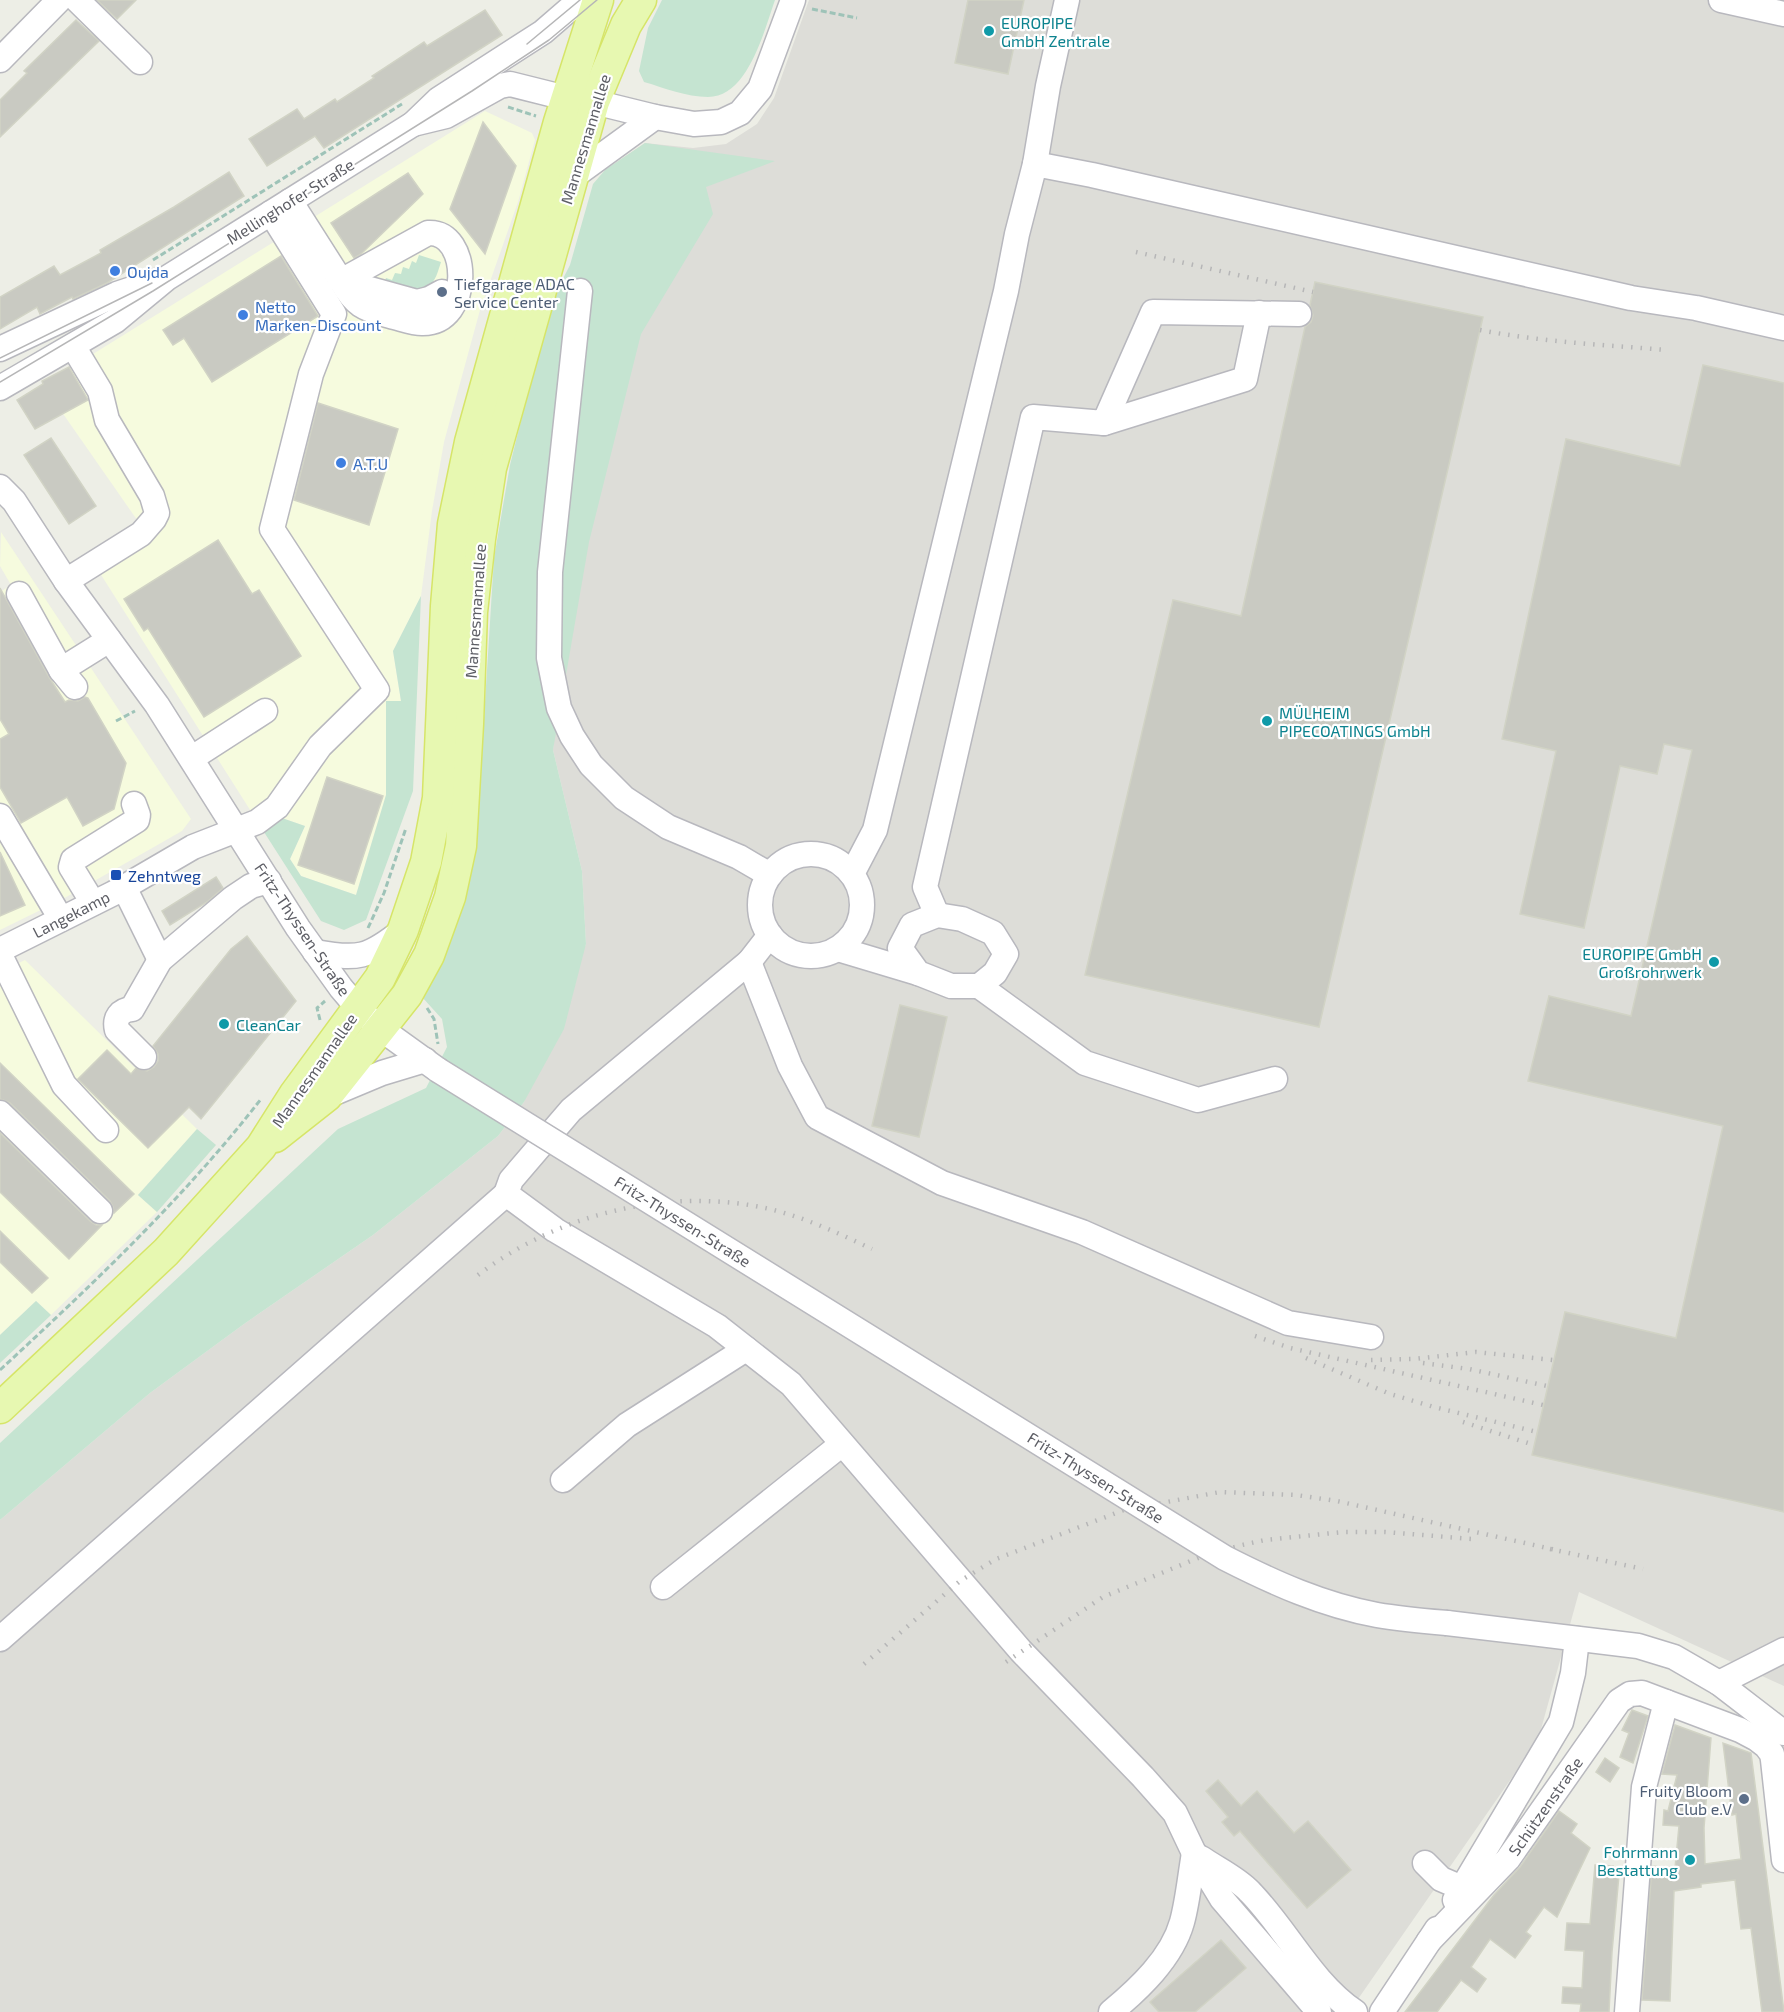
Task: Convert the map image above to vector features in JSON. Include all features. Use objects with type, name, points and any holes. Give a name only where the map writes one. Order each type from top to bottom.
[{"type":"main road","name":"Mannesmannallee","points":[[261,1147],[327,1096],[407,995],[423,966],[452,887],[461,846],[472,612],[480,538],[492,468],[540,290],[574,176],[581,53],[598,0]]},
{"type":"main road","name":"Mannesmannallee","points":[[0,1408],[166,1252],[261,1147],[294,1095],[349,998],[385,969],[403,930],[426,862],[438,798],[446,606],[453,524],[470,442],[580,100],[641,0]]},
{"type":"street","points":[[0,60],[58,0]]},
{"type":"street","points":[[77,0],[140,62]]},
{"type":"street","name":"Mellinghofer Straße","points":[[0,388],[115,321],[167,278],[281,207],[410,112],[439,99],[543,32],[580,0]]},
{"type":"street","points":[[852,874],[875,830],[1003,303],[1035,164],[1048,86],[1067,0]]},
{"type":"street","points":[[1721,0],[1781,9]]},
{"type":"street","name":"Mellinghofer Straße","points":[[410,112],[446,116],[500,86],[510,84],[655,117],[694,124],[721,122],[740,113],[760,90],[793,2]]},
{"type":"street","points":[[574,176],[655,117]]},
{"type":"street","points":[[1035,164],[1631,298],[1696,308],[1784,328]]},
{"type":"street","points":[[281,207],[330,241],[341,281],[351,299],[367,310],[422,323],[436,321],[447,314],[454,303],[459,289],[461,271],[458,258],[445,238],[437,233],[428,233],[341,281]]},
{"type":"street","name":"Langekamp","points":[[0,950],[124,887],[193,847],[257,822],[277,807],[320,746],[377,690],[272,529],[304,399],[334,314],[281,207]]},
{"type":"street","name":"Mellinghofer Straße","points":[[0,349],[117,294],[167,278]]},
{"type":"street","points":[[341,281],[417,302],[442,292]]},
{"type":"street","points":[[580,291],[550,572],[549,658],[559,708],[572,736],[587,759],[601,777],[624,798],[660,823],[739,857],[770,875]]},
{"type":"street","points":[[0,366],[73,331],[117,294]]},
{"type":"street","points":[[1104,423],[1153,312],[1299,314]]},
{"type":"street","points":[[937,915],[925,887],[1033,417],[1104,423],[1245,379],[1259,314]]},
{"type":"street","points":[[66,581],[141,534],[157,513],[152,496],[107,420],[100,391],[73,346]]},
{"type":"street","name":"Fritz-Thyssen-Straße","points":[[0,466],[5,499],[157,705],[315,952],[349,998],[381,1029],[432,1065],[1225,1558],[1278,1584],[1332,1604],[1378,1615],[1638,1646],[1674,1657],[1719,1683],[1784,1733]]},
{"type":"street","points":[[19,594],[68,678],[109,640]]},
{"type":"street","points":[[192,758],[265,711]]},
{"type":"street","points":[[93,903],[71,867],[73,860],[137,820],[138,815],[134,804]]},
{"type":"street","points":[[2,823],[61,919]]},
{"type":"street","points":[[800,855],[815,855],[832,859],[852,874],[860,890],[862,914],[856,931],[838,949],[822,956],[803,956],[786,950],[770,935],[761,915],[762,891],[770,875],[784,862],[800,855]]},
{"type":"street","points":[[148,1052],[135,1032],[135,1016],[132,1009],[160,960],[233,898],[251,886],[270,882]]},
{"type":"street","points":[[124,887],[160,960]]},
{"type":"street","points":[[918,973],[900,948],[912,926],[937,915],[962,919],[993,933],[1006,954],[995,973],[979,986]]},
{"type":"street","points":[[315,952],[357,957],[385,945],[403,930]]},
{"type":"street","points":[[0,1639],[506,1194],[511,1180],[571,1110],[749,962],[770,935]]},
{"type":"street","points":[[838,949],[918,973],[951,986],[979,986],[1085,1063],[1198,1100],[1275,1079]]},
{"type":"street","points":[[0,955],[64,1085],[106,1130]]},
{"type":"street","points":[[749,962],[790,1066],[817,1117],[942,1183],[1082,1232],[1288,1323],[1371,1337]]},
{"type":"street","points":[[327,1096],[382,1073],[432,1065]]},
{"type":"street","points":[[0,1113],[100,1211]]},
{"type":"street","points":[[506,1194],[555,1230],[717,1326],[791,1384],[1021,1651],[1175,1813],[1194,1853],[1222,1899],[1319,2012]]},
{"type":"street","points":[[563,1480],[627,1425],[746,1349]]},
{"type":"street","points":[[663,1587],[842,1444]]},
{"type":"street","name":"Schützenstraße","points":[[1382,2012],[1462,1888],[1561,1722],[1573,1673],[1577,1639]]},
{"type":"street","points":[[1719,1683],[1784,1650]]},
{"type":"street","name":"Schützenstraße","points":[[1429,1941],[1508,1859],[1619,1701],[1630,1694],[1642,1693],[1740,1730],[1766,1746],[1773,1760],[1784,1860]]},
{"type":"street","points":[[1628,2012],[1644,1787],[1666,1702]]},
{"type":"street","points":[[1194,1853],[1248,1890],[1337,2000],[1355,2012]]},
{"type":"street","points":[[1111,2012],[1136,1991],[1173,1943],[1182,1923],[1194,1853]]},
{"type":"street","points":[[1425,1863],[1441,1879],[1462,1888]]},
{"type":"street","points":[[1251,1934],[1302,1959]]},
{"type":"path","points":[[793,2],[857,18]]},
{"type":"path","points":[[147,263],[410,112]]},
{"type":"path","points":[[116,721],[136,710]]},
{"type":"path","points":[[321,1022],[317,1008],[349,998]]},
{"type":"path","points":[[0,1370],[173,1202],[265,1094]]},
{"type":"shaded area","points":[[662,0],[775,0],[760,44],[744,74],[734,86],[722,94],[700,97],[644,82],[639,71],[648,28]]},
{"type":"shaded area","points":[[809,0],[1784,0],[1784,1686],[1579,1592],[1538,1740],[1349,2012],[0,2012],[0,1520],[150,1393],[244,1324],[373,1235],[498,1136],[524,1102],[586,944],[582,871],[553,750],[605,170],[645,143],[693,148],[726,144],[757,124],[774,98]]},
{"type":"shaded area","points":[[485,111],[532,133],[535,140],[518,202],[480,310],[444,442],[421,596],[393,651],[401,701],[386,701],[386,795],[356,895],[301,876],[290,859],[305,826],[279,817],[264,832],[98,570],[149,537],[43,385]]},
{"type":"shaded area","points":[[645,143],[775,161],[706,187],[713,214],[641,334],[589,542],[553,750],[582,871],[586,944],[564,1029],[524,1102],[498,1136],[373,1235],[244,1324],[150,1393],[0,1520],[0,1443],[338,1129],[426,1088],[447,1047],[442,1019],[422,997],[479,798],[494,558],[510,465],[550,304],[570,265],[593,184],[605,170]]},
{"type":"shaded area","points":[[419,255],[441,262],[433,282],[422,290],[396,290],[363,281],[377,273],[375,281],[384,284],[386,278],[392,280],[395,273],[401,274],[403,267],[409,269],[412,261],[416,263]]},
{"type":"shaded area","points":[[1,532],[191,819],[182,831],[61,900],[0,930],[0,592],[11,585],[0,566]]},
{"type":"shaded area","points":[[421,596],[413,791],[366,920],[344,930],[321,921],[264,832],[279,817],[305,826],[290,859],[301,876],[356,895],[386,795],[386,701],[401,701],[393,651]]},
{"type":"shaded area","points":[[25,960],[197,1129],[138,1195],[157,1212],[51,1315],[36,1301],[0,1335],[0,972]]},
{"type":"shaded area","points":[[197,1129],[216,1145],[157,1212],[138,1195]]},
{"type":"shaded area","points":[[36,1301],[51,1315],[0,1363],[0,1335]]},
{"type":"building","points":[[97,0],[136,0],[117,19]]},
{"type":"building","name":"EUROPIPE GmbH Zentrale","points":[[968,0],[1024,0],[1008,74],[955,63]]},
{"type":"building","points":[[485,10],[502,35],[324,148],[315,136],[267,166],[249,139],[297,109],[304,119],[335,99],[337,102],[424,42],[427,46]]},
{"type":"building","points":[[76,20],[99,41],[0,137],[0,100],[27,73],[24,71]]},
{"type":"building","points":[[483,122],[516,166],[485,254],[450,209]]},
{"type":"building","points":[[229,172],[244,196],[107,283],[73,299],[72,297],[40,314],[37,307],[0,329],[0,297],[54,266],[60,275],[101,253],[100,250]]},
{"type":"building","points":[[408,173],[423,194],[361,254],[354,258],[331,223]]},
{"type":"building","name":"Netto Marken-Discount","points":[[281,256],[318,316],[212,382],[184,338],[173,345],[163,330]]},
{"type":"building","name":"MÜLHEIM PIPECOATINGS GmbH","points":[[1315,282],[1483,317],[1319,1027],[1085,975],[1173,600],[1241,616],[1305,327],[1311,322],[1313,315],[1310,305]]},
{"type":"building","name":"EUROPIPE GmbH Großrohrwerk","points":[[1703,365],[1784,383],[1784,1512],[1532,1455],[1565,1312],[1676,1338],[1723,1126],[1528,1081],[1549,996],[1631,1016],[1692,750],[1664,744],[1657,774],[1620,766],[1584,928],[1520,914],[1556,751],[1502,739],[1566,439],[1680,466]]},
{"type":"building","points":[[69,367],[88,400],[35,429],[17,400],[43,384],[42,381]]},
{"type":"building","name":"A.T.U","points":[[318,403],[398,429],[369,525],[294,500]]},
{"type":"building","points":[[51,438],[96,506],[69,524],[24,455]]},
{"type":"building","points":[[218,540],[252,594],[259,590],[301,656],[204,717],[148,628],[144,631],[124,599]]},
{"type":"building","points":[[0,588],[65,702],[88,698],[126,763],[114,809],[83,826],[67,797],[21,823],[0,787],[0,739],[9,734],[0,719]]},
{"type":"building","points":[[327,777],[383,796],[354,884],[298,865]]},
{"type":"building","points":[[0,852],[25,905],[0,916]]},
{"type":"building","points":[[216,877],[223,888],[207,902],[170,925],[162,911]]},
{"type":"building","name":"CleanCar","points":[[247,936],[296,1001],[201,1119],[189,1107],[148,1148],[78,1079],[107,1050],[131,1074],[136,1068],[147,1071],[154,1067],[158,1061],[158,1054],[153,1046],[231,949]]},
{"type":"building","points":[[900,1005],[947,1017],[919,1137],[872,1126]]},
{"type":"building","points":[[0,1063],[134,1194],[114,1213],[110,1201],[10,1103],[0,1099]]},
{"type":"building","points":[[0,1133],[90,1221],[96,1225],[102,1225],[69,1259],[0,1192]]},
{"type":"building","points":[[0,1231],[48,1278],[32,1293],[0,1262]]},
{"type":"building","points":[[1632,1710],[1648,1716],[1633,1763],[1620,1757],[1629,1733],[1622,1730]]},
{"type":"building","points":[[1675,1725],[1711,1738],[1704,1828],[1705,1864],[1741,1859],[1736,1814],[1732,1815],[1723,1743],[1751,1753],[1784,2012],[1762,2012],[1751,1928],[1741,1929],[1735,1880],[1701,1884],[1701,1887],[1674,1891],[1670,2001],[1642,2000],[1652,1866],[1675,1868],[1679,1826],[1663,1825],[1664,1810],[1668,1811],[1677,1775],[1662,1774]]},
{"type":"building","points":[[1605,1758],[1619,1768],[1610,1782],[1596,1772]]},
{"type":"building","points":[[1218,1780],[1241,1806],[1257,1791],[1294,1833],[1308,1821],[1351,1870],[1307,1908],[1240,1831],[1234,1836],[1222,1822],[1228,1817],[1206,1791]]},
{"type":"building","points":[[1559,1811],[1577,1824],[1571,1833],[1590,1848],[1557,1917],[1544,1907],[1526,1932],[1531,1936],[1515,1958],[1490,1939],[1471,1967],[1486,1979],[1477,1992],[1461,1980],[1437,2012],[1405,2012],[1494,1895],[1520,1867]]},
{"type":"building","points":[[1595,1865],[1613,1866],[1612,1874],[1619,1875],[1609,2012],[1580,2012],[1581,2004],[1562,2003],[1563,1987],[1582,1988],[1584,1951],[1565,1950],[1567,1923],[1590,1924]]},
{"type":"building","points":[[1221,1940],[1246,1968],[1195,2012],[1159,2012],[1150,2002]]},
{"type":"tram line","points":[[527,44],[580,0]]},
{"type":"tram line","points":[[0,382],[153,291],[472,91],[549,40],[597,0]]},
{"type":"tram line","points":[[0,358],[152,283]]},
{"type":"railway","points":[[1136,252],[1313,292]]},
{"type":"railway","points":[[1480,330],[1550,340],[1667,350]]},
{"type":"railway","points":[[478,1275],[509,1254],[578,1221],[652,1204],[690,1201],[728,1202],[779,1211],[872,1249]]},
{"type":"railway","points":[[1255,1336],[1290,1348],[1543,1405]]},
{"type":"railway","points":[[1371,1360],[1414,1359],[1476,1352],[1553,1360]]},
{"type":"railway","points":[[1306,1358],[1390,1394],[1537,1432]]},
{"type":"railway","points":[[1423,1363],[1469,1369],[1547,1386]]},
{"type":"railway","points":[[1463,1422],[1534,1445]]},
{"type":"railway","points":[[864,1664],[960,1581],[996,1559],[1124,1510],[1220,1492],[1296,1495],[1337,1501],[1556,1550]]},
{"type":"railway","points":[[1006,1662],[1103,1597],[1203,1556],[1242,1545],[1265,1540],[1343,1532],[1385,1532],[1472,1539]]},
{"type":"railway","points":[[1550,1549],[1643,1569]]},
{"type":"place","name":"EUROPIPE GmbH Zentrale","points":[[989,31]]},
{"type":"place","name":"Oujda","points":[[115,271]]},
{"type":"place","name":"Tiefgarage ADAC Service Center","points":[[442,292]]},
{"type":"place","name":"Netto Marken-Discount","points":[[243,315]]},
{"type":"place","name":"A.T.U","points":[[341,463]]},
{"type":"place","name":"MÜLHEIM PIPECOATINGS GmbH","points":[[1267,721]]},
{"type":"place","name":"Zehntweg","points":[[116,875]]},
{"type":"place","name":"EUROPIPE GmbH Großrohrwerk","points":[[1714,962]]},
{"type":"place","name":"CleanCar","points":[[224,1024]]},
{"type":"place","name":"Fruity Bloom Club e.V","points":[[1744,1799]]},
{"type":"place","name":"Fohrmann Bestattung","points":[[1690,1860]]}]
